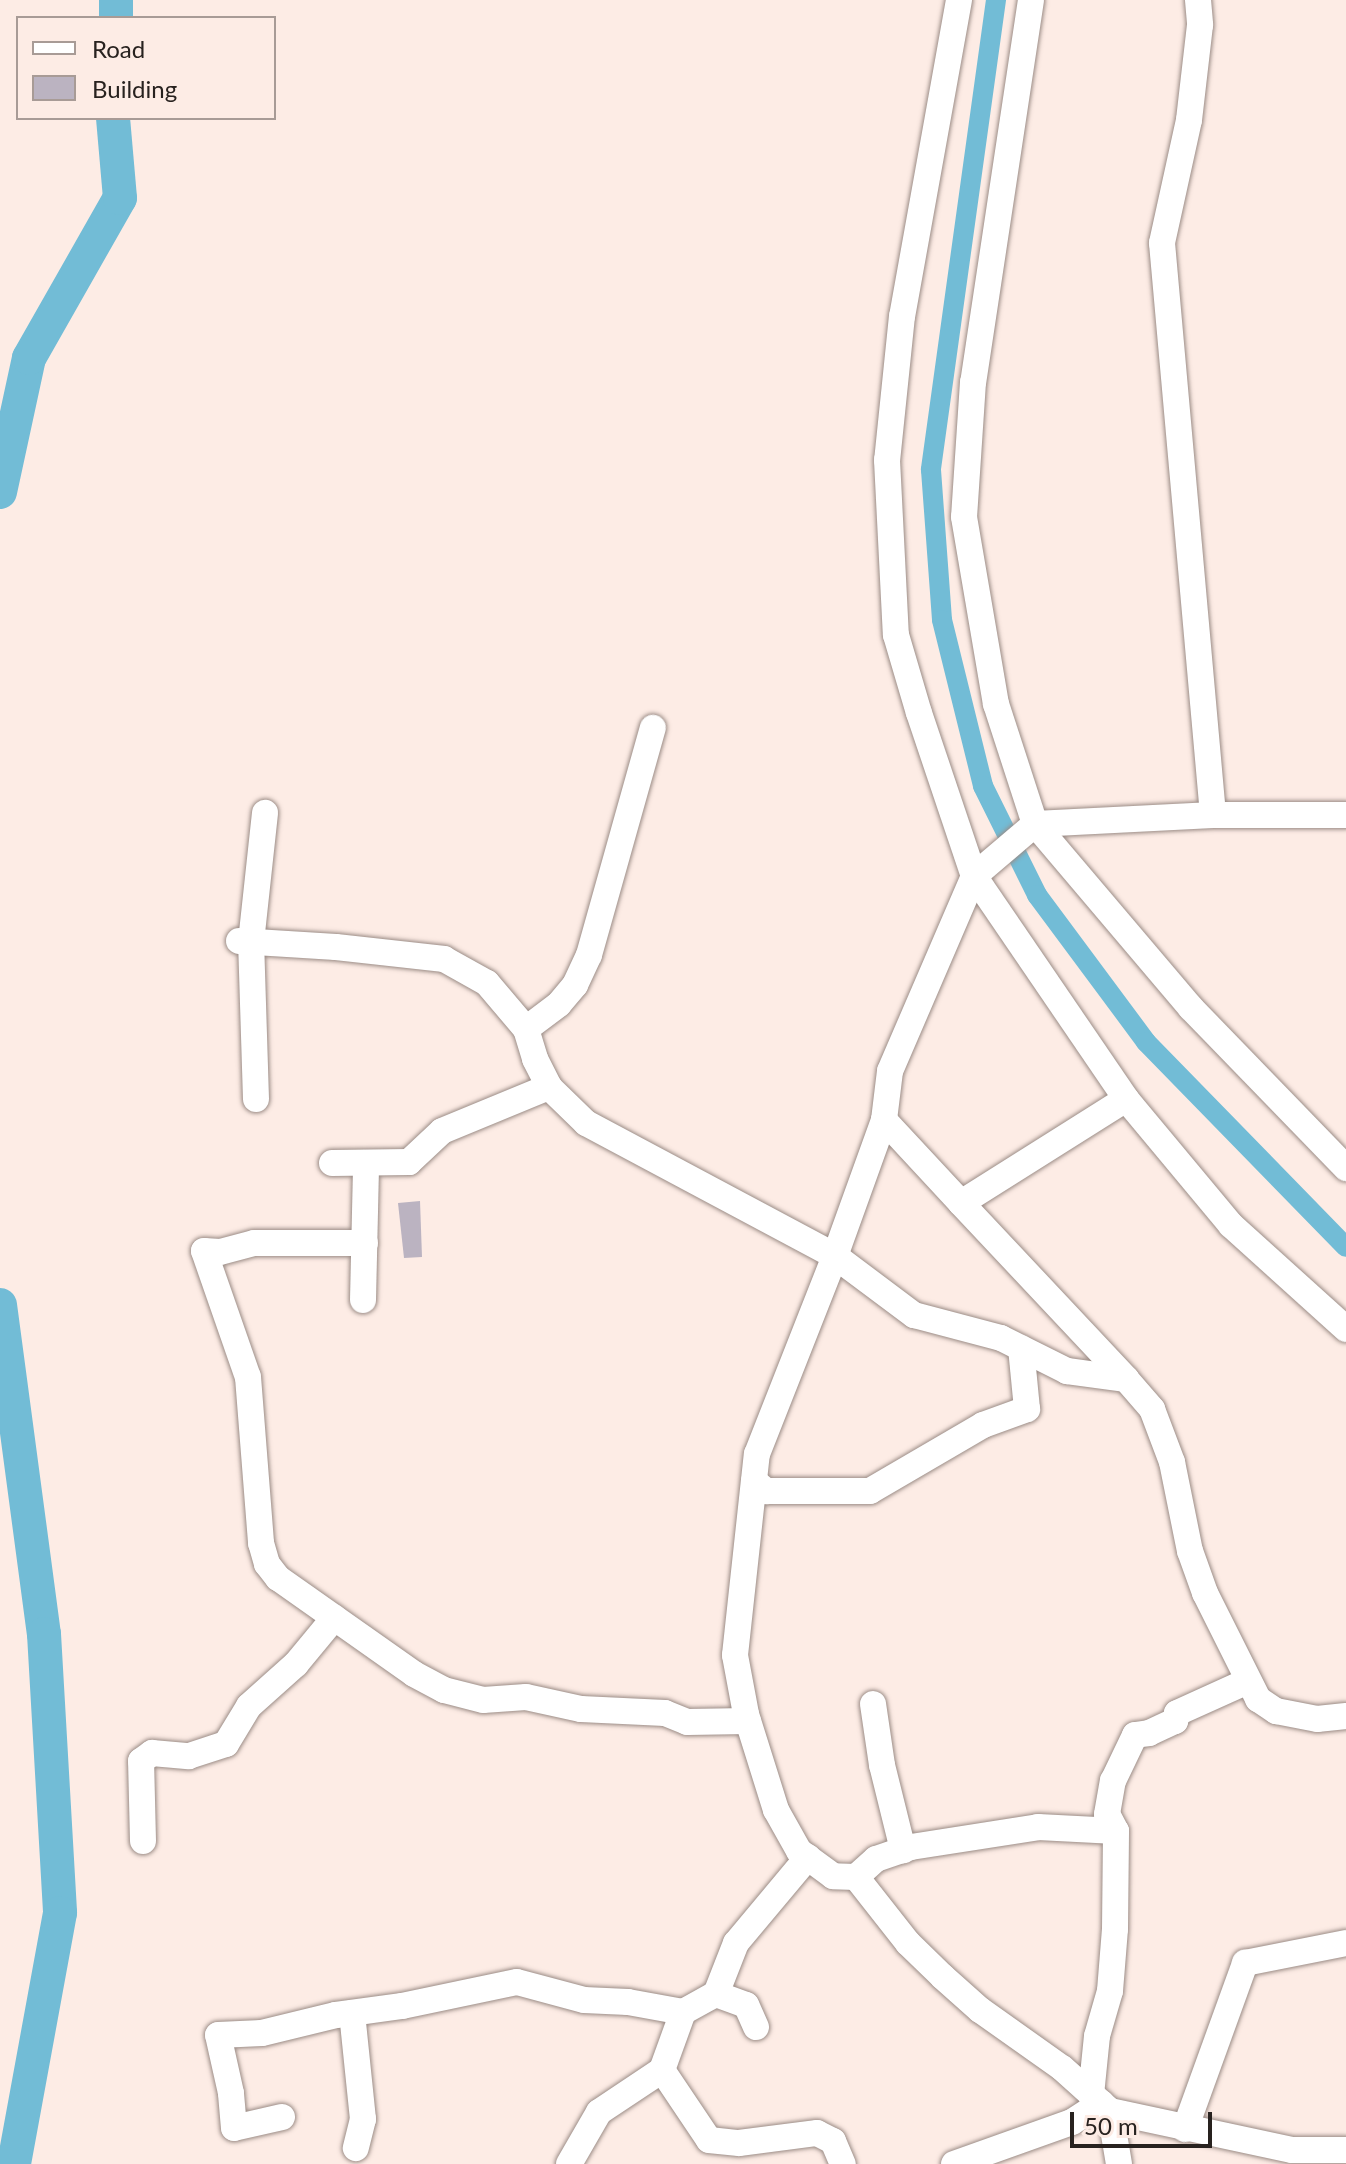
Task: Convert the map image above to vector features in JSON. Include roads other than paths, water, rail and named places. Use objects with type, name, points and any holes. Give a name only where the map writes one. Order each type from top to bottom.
[{"type":"street","points":[[959,0],[902,316],[887,460],[896,635],[983,869],[1126,1099],[1231,1225],[1346,1329]]},
{"type":"street","points":[[1031,0],[973,382],[964,517],[996,704],[1029,829],[1191,1008],[1346,1168]]},
{"type":"street","points":[[1198,0],[1200,25],[1189,120],[1162,243],[1213,815]]},
{"type":"street","points":[[526,1029],[559,1004],[575,985],[589,955],[653,728]]},
{"type":"street","points":[[256,1099],[245,942],[265,813]]},
{"type":"street","points":[[1116,1831],[1038,1827],[903,1850],[876,1859],[856,1877],[833,1876],[799,1851],[776,1810],[748,1721],[735,1655],[757,1454],[835,1256],[884,1120],[890,1071],[983,869],[1029,829],[1213,815],[1346,815]]},
{"type":"street","points":[[245,942],[336,947],[444,959],[487,983],[526,1029],[535,1059],[549,1087],[586,1123],[835,1256],[914,1315],[1001,1338],[1067,1371],[1126,1379]]},
{"type":"street","points":[[332,1163],[409,1162],[442,1131],[549,1087]]},
{"type":"street","points":[[961,1203],[1126,1099]]},
{"type":"street","points":[[884,1120],[1152,1409],[1172,1462],[1190,1551],[1205,1593],[1258,1699],[1276,1711],[1317,1719],[1346,1716]]},
{"type":"street","points":[[363,1300],[366,1163]]},
{"type":"street","points":[[365,1243],[254,1243],[220,1252],[204,1251],[248,1377],[257,1511],[267,1564],[278,1578],[414,1674],[444,1690],[483,1700],[526,1697],[581,1709],[665,1713],[687,1722],[748,1721]]},
{"type":"street","points":[[754,1481],[766,1491],[870,1491],[983,1425],[1027,1409],[1021,1348]]},
{"type":"street","points":[[143,1841],[141,1761],[152,1753],[189,1756],[226,1744],[249,1706],[296,1664],[334,1618]]},
{"type":"street","points":[[1119,2164],[1101,2103],[1097,2036],[1110,1991],[1116,1831],[1107,1814],[1113,1781],[1135,1735],[1175,1721],[1177,1713],[1248,1681]]},
{"type":"street","points":[[873,1704],[882,1765],[903,1850]]},
{"type":"street","points":[[282,2117],[234,2128],[231,2093],[218,2035],[262,2033],[517,1982],[584,2000],[628,2002],[683,2012],[716,1994],[736,1943],[808,1857]]},
{"type":"street","points":[[856,1877],[908,1943],[943,1977],[1101,2103],[1185,2129],[1292,2150],[1346,2150]]},
{"type":"street","points":[[1185,2129],[1245,1963],[1346,1943]]},
{"type":"street","points":[[716,1994],[746,2005],[756,2027]]},
{"type":"street","points":[[569,2164],[599,2112],[662,2070],[683,2012]]},
{"type":"street","points":[[352,2013],[363,2119],[356,2148]]},
{"type":"street","points":[[662,2070],[709,2140],[739,2143],[817,2133],[833,2141],[843,2164]]},
{"type":"street","points":[[954,2164],[1072,2122],[1101,2103]]},
{"type":"waterway","points":[[116,0],[116,16]]},
{"type":"waterway","points":[[996,0],[931,470],[942,620],[983,786],[1037,895],[1146,1042],[1346,1247]]},
{"type":"waterway","points":[[0,492],[29,358],[120,198],[113,120]]},
{"type":"waterway","points":[[0,1305],[44,1634],[60,1913],[14,2164]]}]
